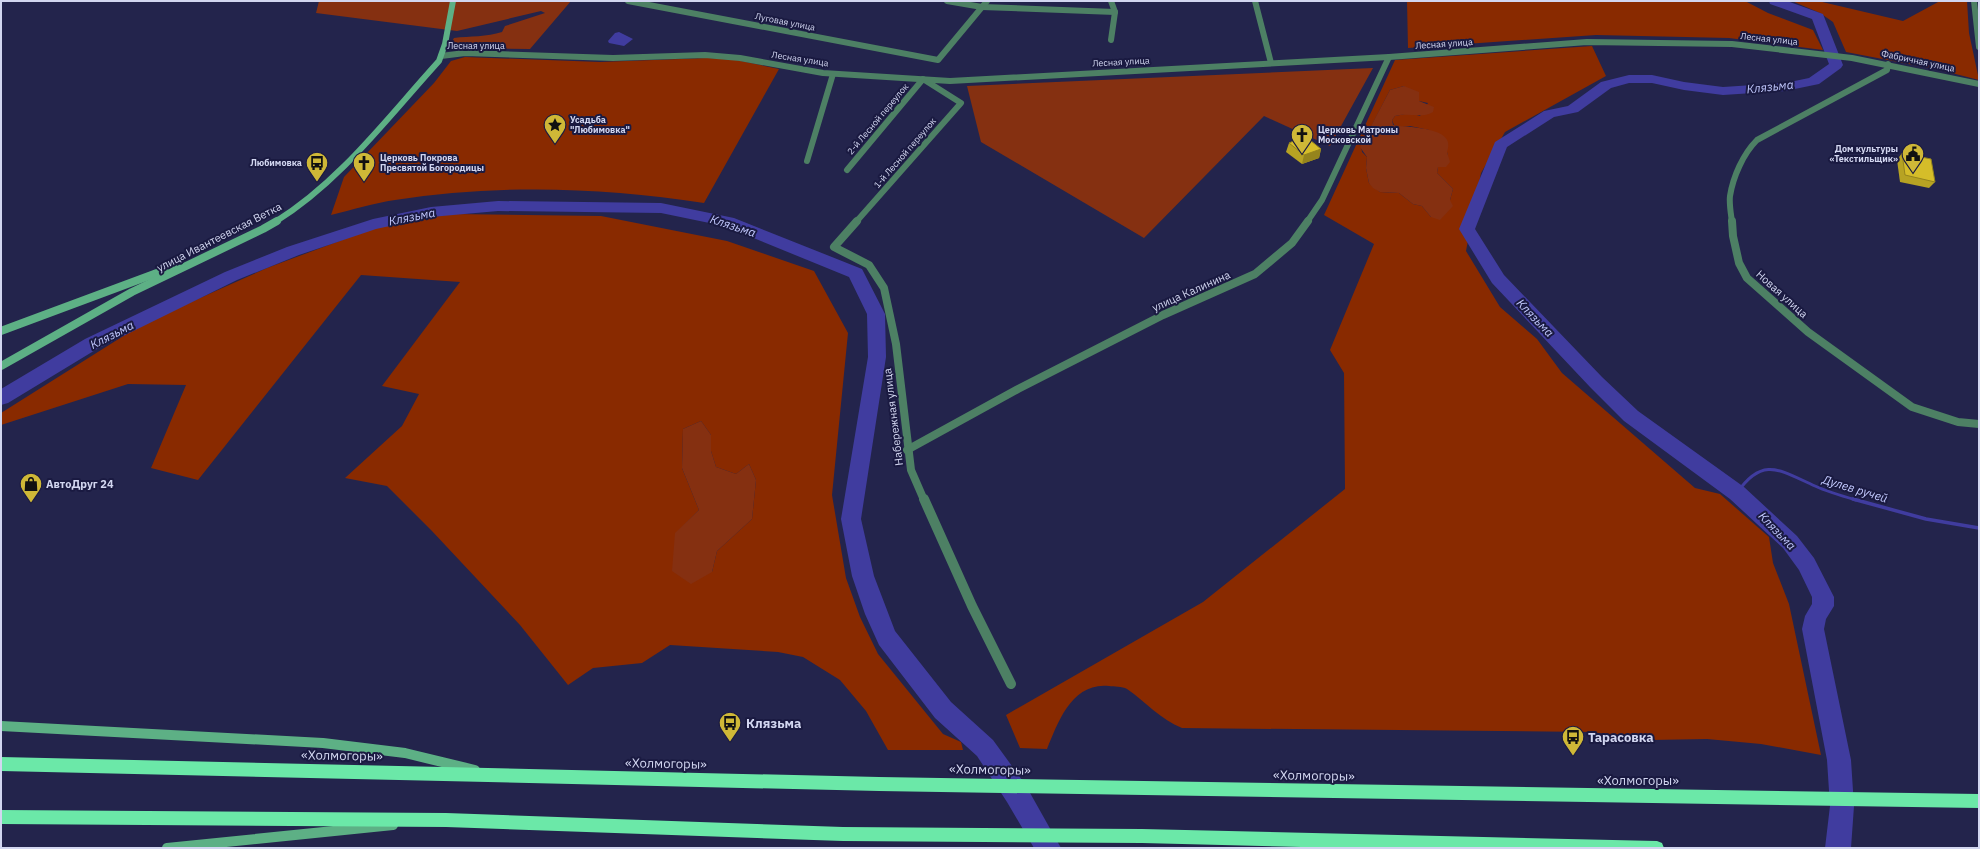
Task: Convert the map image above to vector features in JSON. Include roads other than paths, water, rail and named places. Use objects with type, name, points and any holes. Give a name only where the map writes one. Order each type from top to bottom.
[{"type":"highway","name":"«Холмогоры»","points":[[1,764],[879,784],[1979,801]]},
{"type":"highway","points":[[1,818],[446,820],[835,834],[1142,836],[1656,848]]},
{"type":"main road","name":"улица Ивантеевская Ветка","points":[[1,366],[132,292],[278,220],[311,198],[336,174],[432,69],[441,56],[453,1]]},
{"type":"main road","points":[[1,331],[231,244]]},
{"type":"main road","points":[[1,726],[165,736],[231,737],[323,743],[405,753],[495,775]]},
{"type":"main road","points":[[167,848],[446,820]]},
{"type":"street","name":"Луговая улица","points":[[628,1],[938,60],[982,7]]},
{"type":"street","points":[[947,1],[982,7],[1115,12]]},
{"type":"street","points":[[982,7],[987,1]]},
{"type":"street","points":[[1111,40],[1115,12],[1112,1]]},
{"type":"street","points":[[1255,1],[1271,63]]},
{"type":"street","points":[[1974,1],[1979,46]]},
{"type":"street","name":"Лесная улица","points":[[441,56],[465,54],[613,58],[705,54],[740,58],[833,74],[950,81],[1389,57],[1587,42],[1732,44],[1804,51],[1852,58]]},
{"type":"street","name":"улица Калинина","points":[[907,450],[1018,389],[1163,315],[1255,274],[1292,243],[1322,200],[1389,57]]},
{"type":"street","name":"Фабричная улица","points":[[1852,58],[1888,64],[1979,84]]},
{"type":"street","name":"Новая улица","points":[[1888,64],[1887,70],[1757,140],[1750,147],[1740,165],[1730,197],[1733,236],[1740,263],[1748,278],[1808,332],[1912,407],[1958,422],[1979,424]]},
{"type":"street","points":[[807,160],[833,74]]},
{"type":"street","name":"2-й Лесной переулок","points":[[847,170],[924,79]]},
{"type":"street","name":"1-й Лесной переулок","points":[[834,247],[961,103],[924,79]]},
{"type":"street","name":"Набережная улица","points":[[834,247],[869,265],[884,288],[896,344],[907,450],[911,470],[972,606],[1011,684]]},
{"type":"street","points":[[1906,800],[1979,794]]},
{"type":"waterway","name":"Клязьма","points":[[1775,1],[1818,17],[1836,65],[1814,81],[1785,87],[1723,91],[1684,86],[1652,79],[1629,79],[1606,85],[1573,109],[1549,114],[1500,145],[1467,229],[1498,279],[1596,382],[1631,416],[1737,493],[1790,542],[1807,564],[1823,597],[1823,606],[1816,616],[1813,629],[1839,760],[1842,806],[1838,848]]},
{"type":"waterway","name":"Клязьма","points":[[1,398],[91,344],[231,276],[293,251],[373,224],[431,212],[498,206],[661,208],[728,222],[856,273],[876,314],[877,357],[851,519],[863,576],[876,614],[887,638],[943,710],[985,748],[1016,793],[1048,848]]},
{"type":"waterway","name":"Дулев ручей","points":[[1737,493],[1746,481],[1755,474],[1764,470],[1773,470],[1792,475],[1825,490],[1856,500]]},
{"type":"waterway","name":"Дулев ручей","points":[[1853,499],[1926,519],[1979,528]]},
{"type":"place","name":"Усадьба \"Любимовка\"","points":[[555,144]]},
{"type":"place","name":"Церковь Матроны Московской","points":[[1302,154]]},
{"type":"place","name":"Дом культуры «Текстильщик»","points":[[1913,174]]},
{"type":"place","name":"Любимовка","points":[[317,182]]},
{"type":"place","name":"Церковь Покрова Пресвятой Богородицы","points":[[364,182]]},
{"type":"place","name":"АвтоДруг 24","points":[[31,504]]},
{"type":"place","name":"Клязьма","points":[[730,742]]},
{"type":"place","name":"Тарасовка","points":[[1573,756]]}]
